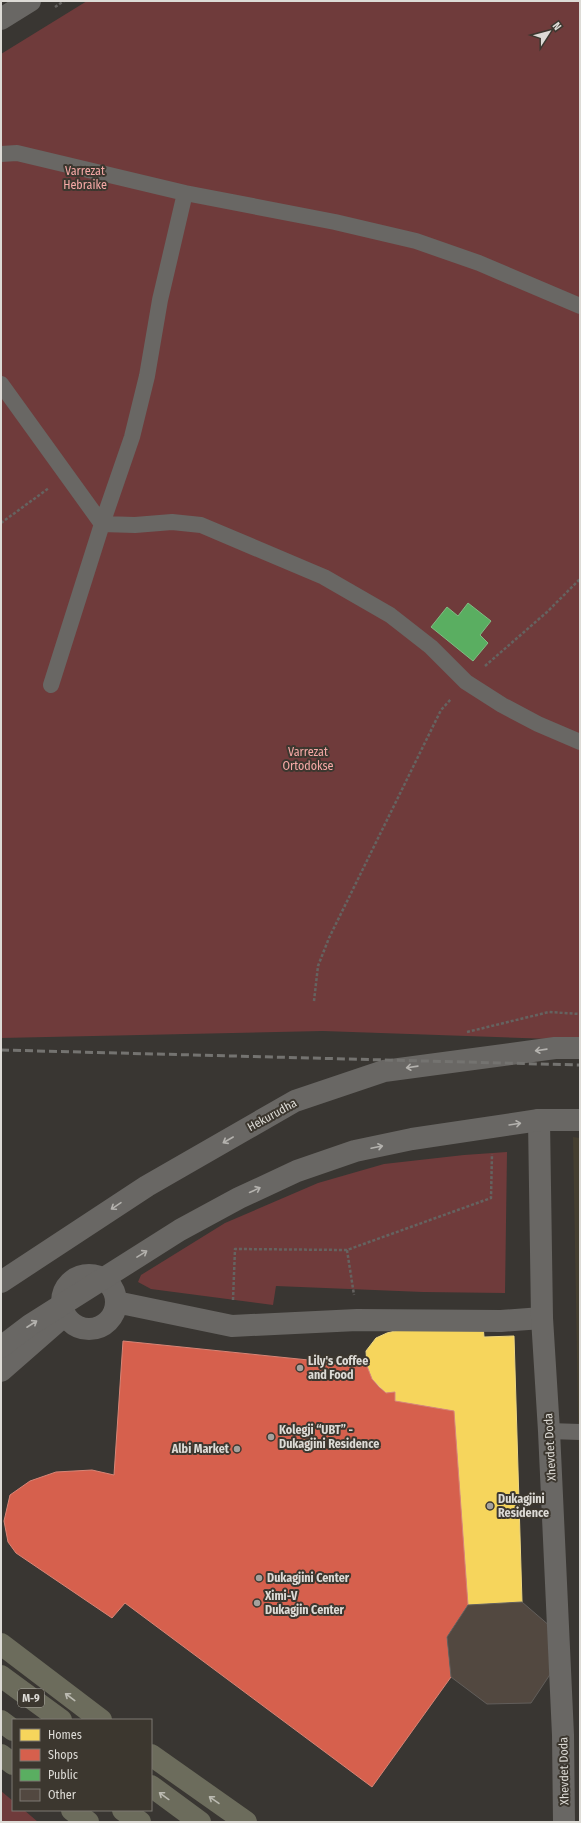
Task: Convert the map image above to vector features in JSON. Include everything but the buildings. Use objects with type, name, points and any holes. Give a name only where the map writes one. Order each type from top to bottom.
[{"type":"highway","points":[[1,1644],[101,1719]]},
{"type":"highway","name":"M-9","points":[[1,1676],[60,1719]]},
{"type":"highway","points":[[1,1721],[12,1729]]},
{"type":"highway","points":[[1,1755],[12,1763]]},
{"type":"highway","points":[[152,1756],[246,1822]]},
{"type":"highway","points":[[152,1787],[200,1822]]},
{"type":"highway","points":[[73,1811],[88,1822]]},
{"type":"highway","points":[[124,1811],[140,1822]]},
{"type":"street","points":[[1,19],[30,1]]},
{"type":"street","name":"Hekurudha","points":[[1,1282],[147,1186],[294,1101],[384,1071],[555,1048],[580,1048]]},
{"type":"street","points":[[1,1347],[30,1325],[180,1230],[239,1198],[297,1171],[355,1151],[412,1140],[539,1120],[580,1120]]},
{"type":"street","name":"Xhevdet Doda","points":[[539,1120],[542,1318],[549,1431],[563,1735],[564,1822]]},
{"type":"street","points":[[86,1275],[95,1276],[104,1280],[110,1286],[116,1302],[115,1311],[104,1325],[87,1329],[78,1327],[65,1315],[62,1302],[65,1290],[70,1282],[86,1275]]},
{"type":"street","points":[[116,1302],[232,1326],[357,1320],[500,1321],[542,1318]]},
{"type":"street","points":[[1,1371],[65,1315]]},
{"type":"lane","points":[[1,154],[17,153],[185,193],[335,222],[416,241],[479,263],[580,306]]},
{"type":"lane","points":[[51,685],[102,524],[132,437],[147,376],[160,300],[185,193]]},
{"type":"lane","points":[[1,384],[102,524]]},
{"type":"lane","points":[[102,524],[135,525],[172,522],[201,525],[324,577],[390,615],[431,647],[466,682],[502,705],[538,724],[580,742]]},
{"type":"lane","points":[[549,1431],[580,1432]]},
{"type":"path","points":[[1,523],[67,475]]},
{"type":"path","points":[[314,1001],[318,966],[330,938],[441,710],[466,682],[547,612],[580,579]]},
{"type":"path","points":[[549,1012],[580,1014]]},
{"type":"path","points":[[232,1326],[235,1249],[347,1250],[491,1198],[492,1127]]},
{"type":"path","points":[[347,1250],[357,1320]]},
{"type":"shaded area","points":[[573,1137],[580,1138],[580,1467],[579,1467]]},
{"type":"green space","name":"Varrezat Ortodokse","points":[[87,1],[580,1],[580,1040],[323,1031],[1,1038],[1,54]]},
{"type":"green space","points":[[507,1152],[505,1293],[423,1292],[276,1286],[273,1305],[151,1289],[138,1282],[141,1275],[225,1223],[318,1183],[384,1164]]},
{"type":"green space","points":[[1,1791],[12,1800],[12,1811],[25,1811],[38,1822],[1,1822]]},
{"type":"railway","points":[[1,1050],[580,1065]]},
{"type":"place","name":"Lily's Coffee and Food","points":[[300,1368]]},
{"type":"place","name":"Kolegji “UBT” - Dukagjini Residence","points":[[271,1437]]},
{"type":"place","name":"Albi Market","points":[[237,1449]]},
{"type":"place","name":"Dukagjini Residence","points":[[490,1506]]},
{"type":"place","name":"Dukagjini Center","points":[[259,1578]]},
{"type":"place","name":"Ximi-V Dukagjin Center","points":[[257,1603]]},
{"type":"park label","name":"Varrezat Hebraike","points":[[85,178]]}]
